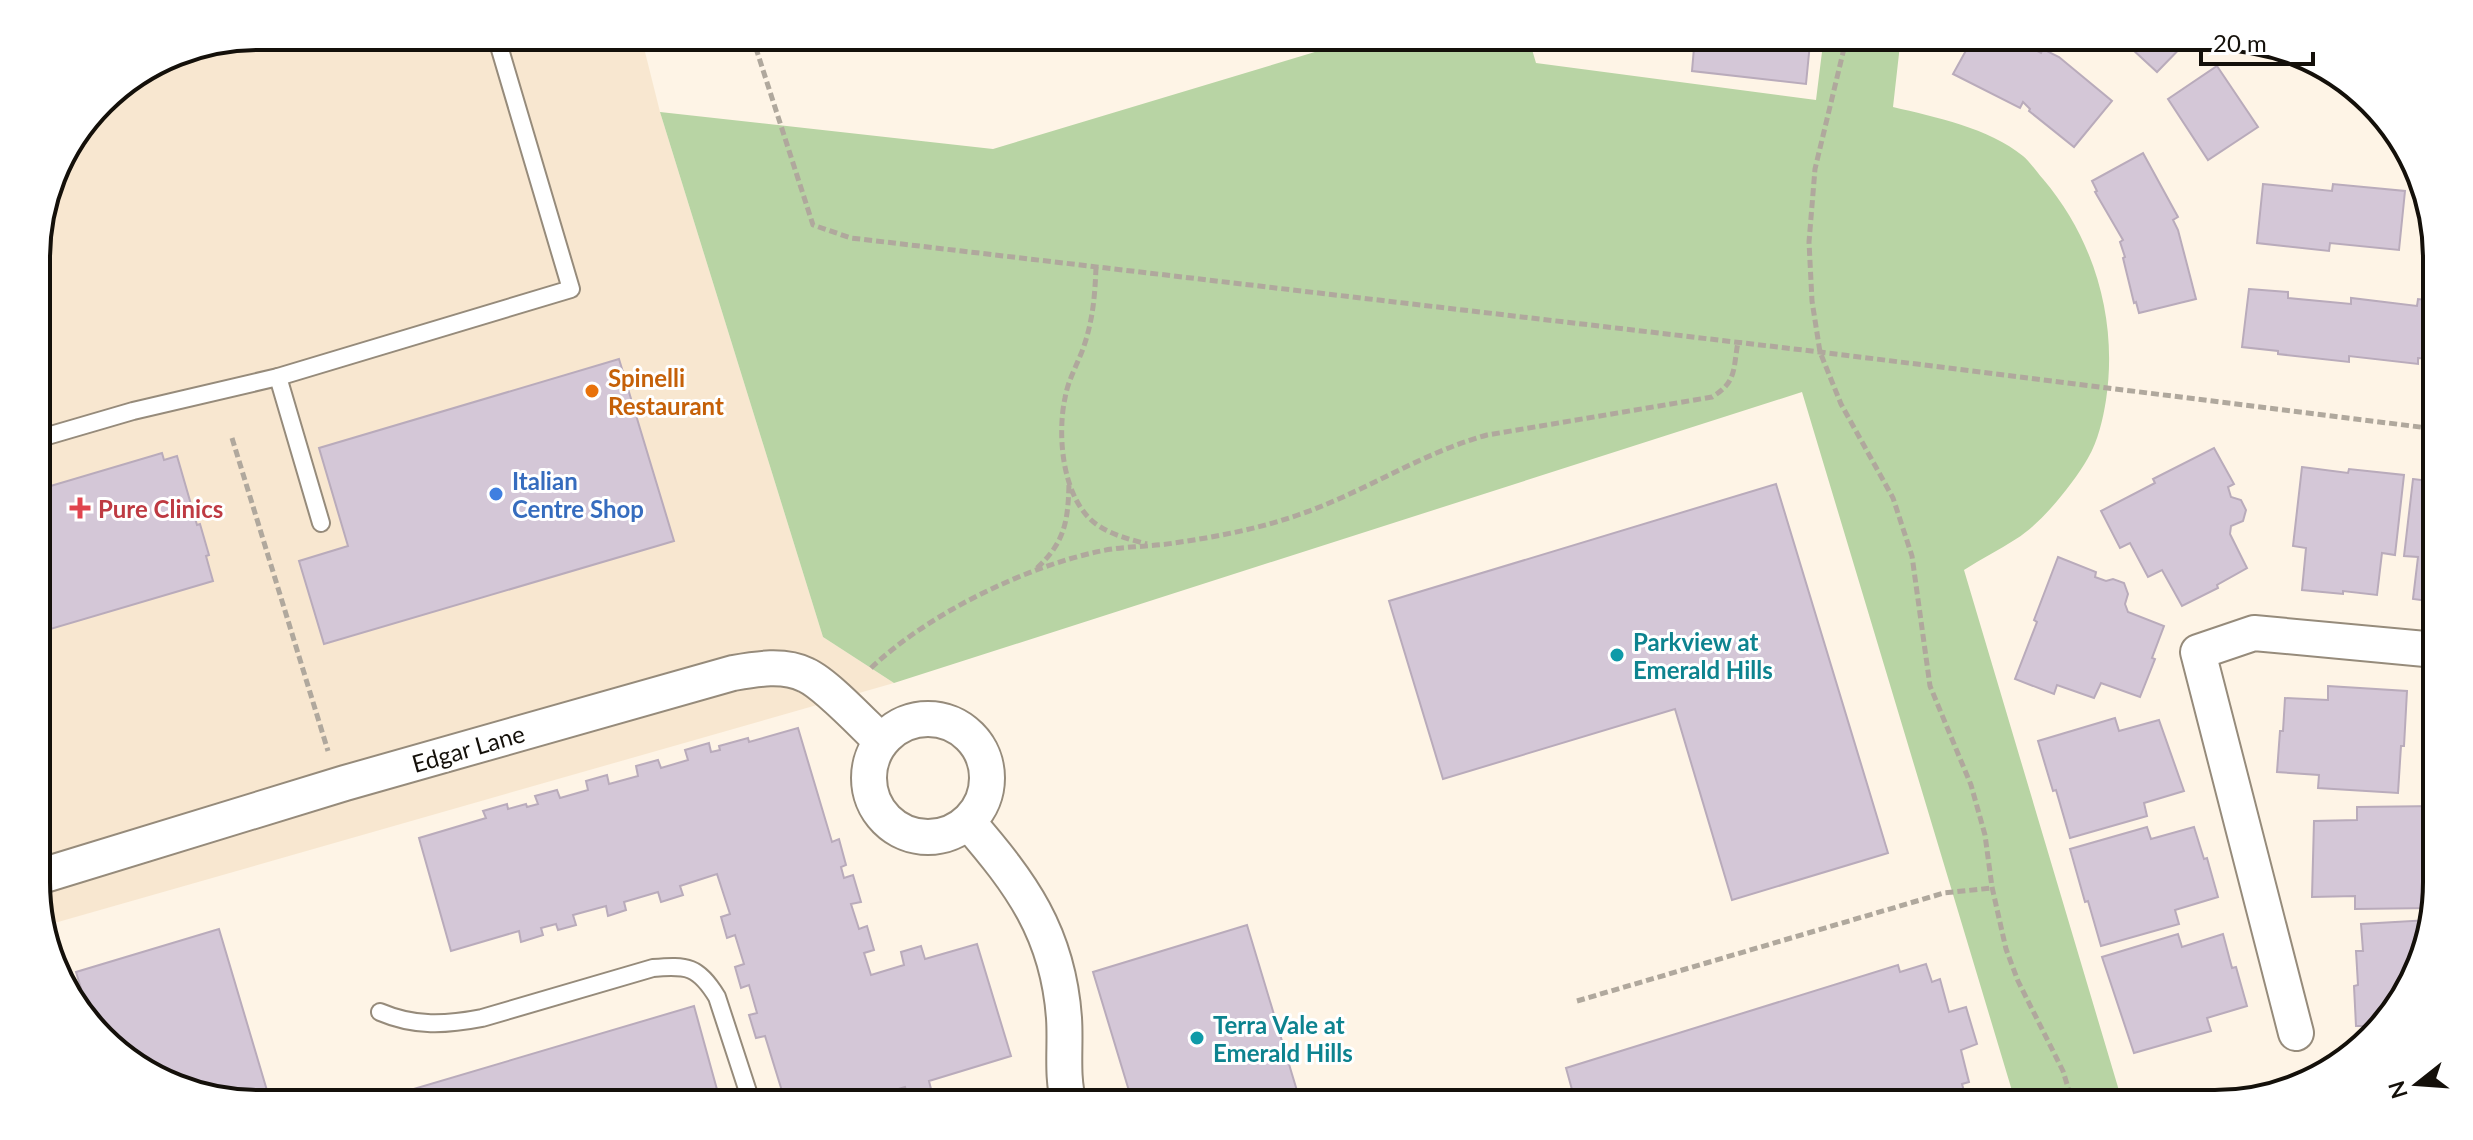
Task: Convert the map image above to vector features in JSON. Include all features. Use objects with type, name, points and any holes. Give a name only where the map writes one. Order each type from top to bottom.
[{"type":"street","points":[[2296,1033],[2198,652],[2254,633],[2423,649]]},
{"type":"street","name":"Edgar Lane","points":[[50,873],[345,783],[745,671],[786,669],[808,675],[881,741]]},
{"type":"street","points":[[933,718],[952,723],[968,734],[980,750],[986,768],[986,788],[980,807],[968,822],[952,833],[933,838],[913,836],[887,821],[871,797],[868,777],[871,758],[881,741],[896,728],[913,720],[933,718]]},
{"type":"street","points":[[968,822],[1016,880],[1047,936],[1064,1018],[1059,1090]]},
{"type":"lane","points":[[50,435],[133,411],[278,377],[571,289],[500,50]]},
{"type":"lane","points":[[278,377],[321,523]]},
{"type":"lane","points":[[380,1012],[401,1021],[454,1023],[482,1018],[653,968],[680,966],[696,972],[709,983],[717,997],[747,1090]]},
{"type":"path","points":[[757,50],[813,225],[851,238],[1738,342],[2423,427]]},
{"type":"path","points":[[1844,50],[1815,169],[1809,242],[1812,301],[1820,352],[1841,404],[1893,498],[1912,556],[1930,686],[1971,785],[1985,835],[1992,887],[2006,949],[2063,1071],[2069,1090]]},
{"type":"path","points":[[1096,267],[1095,307],[1065,397],[1062,432],[1064,467],[1076,499],[1094,522],[1121,537],[1153,545]]},
{"type":"path","points":[[871,668],[888,652],[946,614],[997,586],[1034,571],[1102,551],[1238,532],[1296,516],[1341,499],[1458,443],[1510,431],[1712,397],[1731,382],[1738,342]]},
{"type":"path","points":[[232,438],[330,755]]},
{"type":"path","points":[[1034,571],[1055,552],[1066,525],[1069,481]]},
{"type":"path","points":[[1577,1001],[1944,893],[1992,887]]},
{"type":"shaded area","points":[[244,50],[644,50],[660,112],[823,637],[894,683],[55,923],[50,882],[50,244],[57,204],[66,178],[85,142],[111,111],[142,85],[178,66],[217,54]]},
{"type":"green space","points":[[1322,50],[1532,50],[1536,63],[1816,100],[1822,50],[1899,50],[1893,107],[1978,131],[2023,156],[2061,203],[2076,228],[2089,255],[2105,311],[2109,341],[2106,400],[2102,422],[2088,458],[2065,491],[2026,532],[1964,570],[2119,1090],[2012,1090],[1802,392],[894,683],[823,637],[660,112],[993,149]]},
{"type":"building","points":[[1694,50],[1809,50],[1806,84],[1692,71]]},
{"type":"building","points":[[1966,50],[2035,50],[2041,53],[2045,50],[2059,57],[2112,101],[2074,147],[2029,111],[2023,102],[2020,108],[1953,74]]},
{"type":"building","points":[[2133,50],[2178,50],[2157,72]]},
{"type":"building","points":[[2217,66],[2258,127],[2208,160],[2168,99]]},
{"type":"building","points":[[2143,153],[2178,217],[2173,220],[2196,299],[2139,313],[2123,258],[2120,242],[2123,240],[2095,192],[2092,181]]},
{"type":"building","points":[[2263,184],[2332,191],[2333,184],[2405,191],[2399,250],[2330,243],[2329,251],[2257,243]]},
{"type":"building","points":[[2249,289],[2288,292],[2288,298],[2351,304],[2351,298],[2417,306],[2418,299],[2423,300],[2423,358],[2418,358],[2418,364],[2349,356],[2349,362],[2242,347]]},
{"type":"building","name":"Italian Centre Shop","points":[[619,359],[674,541],[324,644],[299,561],[348,546],[319,448]]},
{"type":"building","points":[[2214,448],[2234,484],[2228,487],[2231,497],[2241,500],[2246,510],[2243,521],[2231,526],[2230,534],[2247,568],[2217,585],[2218,588],[2182,606],[2162,570],[2148,577],[2130,543],[2120,548],[2101,511],[2155,483],[2153,479]]},
{"type":"building","points":[[162,453],[164,460],[177,456],[209,555],[206,556],[213,581],[50,629],[50,486]]},
{"type":"building","points":[[2302,467],[2404,475],[2395,555],[2382,553],[2377,595],[2302,590],[2306,548],[2293,546]]},
{"type":"building","points":[[2413,479],[2423,480],[2423,600],[2413,599],[2418,557],[2404,556]]},
{"type":"building","name":"Parkview at Emerald Hills","points":[[1776,484],[1888,853],[1732,900],[1675,709],[1443,779],[1389,601]]},
{"type":"building","points":[[2058,557],[2096,572],[2095,577],[2124,583],[2128,594],[2125,604],[2128,612],[2164,626],[2140,697],[2101,683],[2094,698],[2057,685],[2054,694],[2015,679]]},
{"type":"building","points":[[2328,686],[2407,691],[2398,793],[2318,788],[2319,775],[2277,772],[2285,698],[2328,700]]},
{"type":"building","points":[[2115,718],[2119,731],[2159,720],[2184,791],[2144,803],[2147,816],[2070,838],[2038,741]]},
{"type":"building","points":[[798,728],[832,842],[839,839],[846,865],[841,867],[844,878],[853,875],[861,902],[851,904],[859,929],[867,926],[874,950],[864,953],[871,975],[904,965],[901,952],[921,946],[925,959],[977,944],[1011,1056],[929,1081],[931,1089],[928,1090],[906,1090],[905,1087],[895,1090],[782,1090],[765,1036],[756,1038],[749,1015],[757,1013],[749,985],[741,988],[735,967],[744,964],[735,935],[727,938],[721,917],[730,914],[717,874],[680,886],[683,895],[661,902],[658,892],[624,902],[626,910],[608,916],[606,906],[573,915],[576,925],[558,930],[556,924],[541,928],[543,935],[521,942],[519,931],[451,951],[419,838],[486,818],[483,811],[507,804],[508,809],[538,804],[535,796],[557,790],[560,798],[588,790],[586,781],[607,775],[609,784],[638,776],[636,766],[658,760],[661,768],[688,760],[685,750],[709,743],[711,752],[720,750],[719,746],[748,738],[749,742]]},
{"type":"building","points":[[2423,806],[2421,908],[2355,909],[2355,896],[2312,897],[2314,821],[2357,820],[2357,807]]},
{"type":"building","points":[[2147,827],[2151,839],[2194,827],[2218,897],[2175,910],[2179,924],[2101,946],[2070,849]]},
{"type":"building","points":[[2419,921],[2412,949],[2395,986],[2363,1028],[2356,1026],[2354,986],[2358,985],[2356,951],[2363,951],[2361,924]]},
{"type":"building","name":"Terra Vale at Emerald Hills","points":[[1247,925],[1297,1090],[1129,1090],[1093,972]]},
{"type":"building","points":[[219,929],[267,1090],[204,1083],[154,1062],[131,1047],[93,1009],[82,992],[76,972]]},
{"type":"building","points":[[2178,934],[2182,947],[2223,934],[2247,1006],[2207,1018],[2211,1031],[2134,1053],[2102,957]]},
{"type":"building","points":[[1926,964],[1932,982],[1940,979],[1949,1012],[1966,1007],[1977,1044],[1961,1050],[1969,1082],[1962,1084],[1964,1090],[1572,1090],[1566,1068],[1898,965],[1900,972]]},
{"type":"building","points":[[694,1006],[717,1090],[410,1090]]},
{"type":"place","name":"Spinelli Restaurant","points":[[592,391]]},
{"type":"place","name":"Italian Centre Shop","points":[[496,494]]},
{"type":"place","name":"Pure Clinics","points":[[80,508]]},
{"type":"place","name":"Parkview at Emerald Hills","points":[[1617,655]]},
{"type":"place","name":"Terra Vale at Emerald Hills","points":[[1197,1038]]}]
